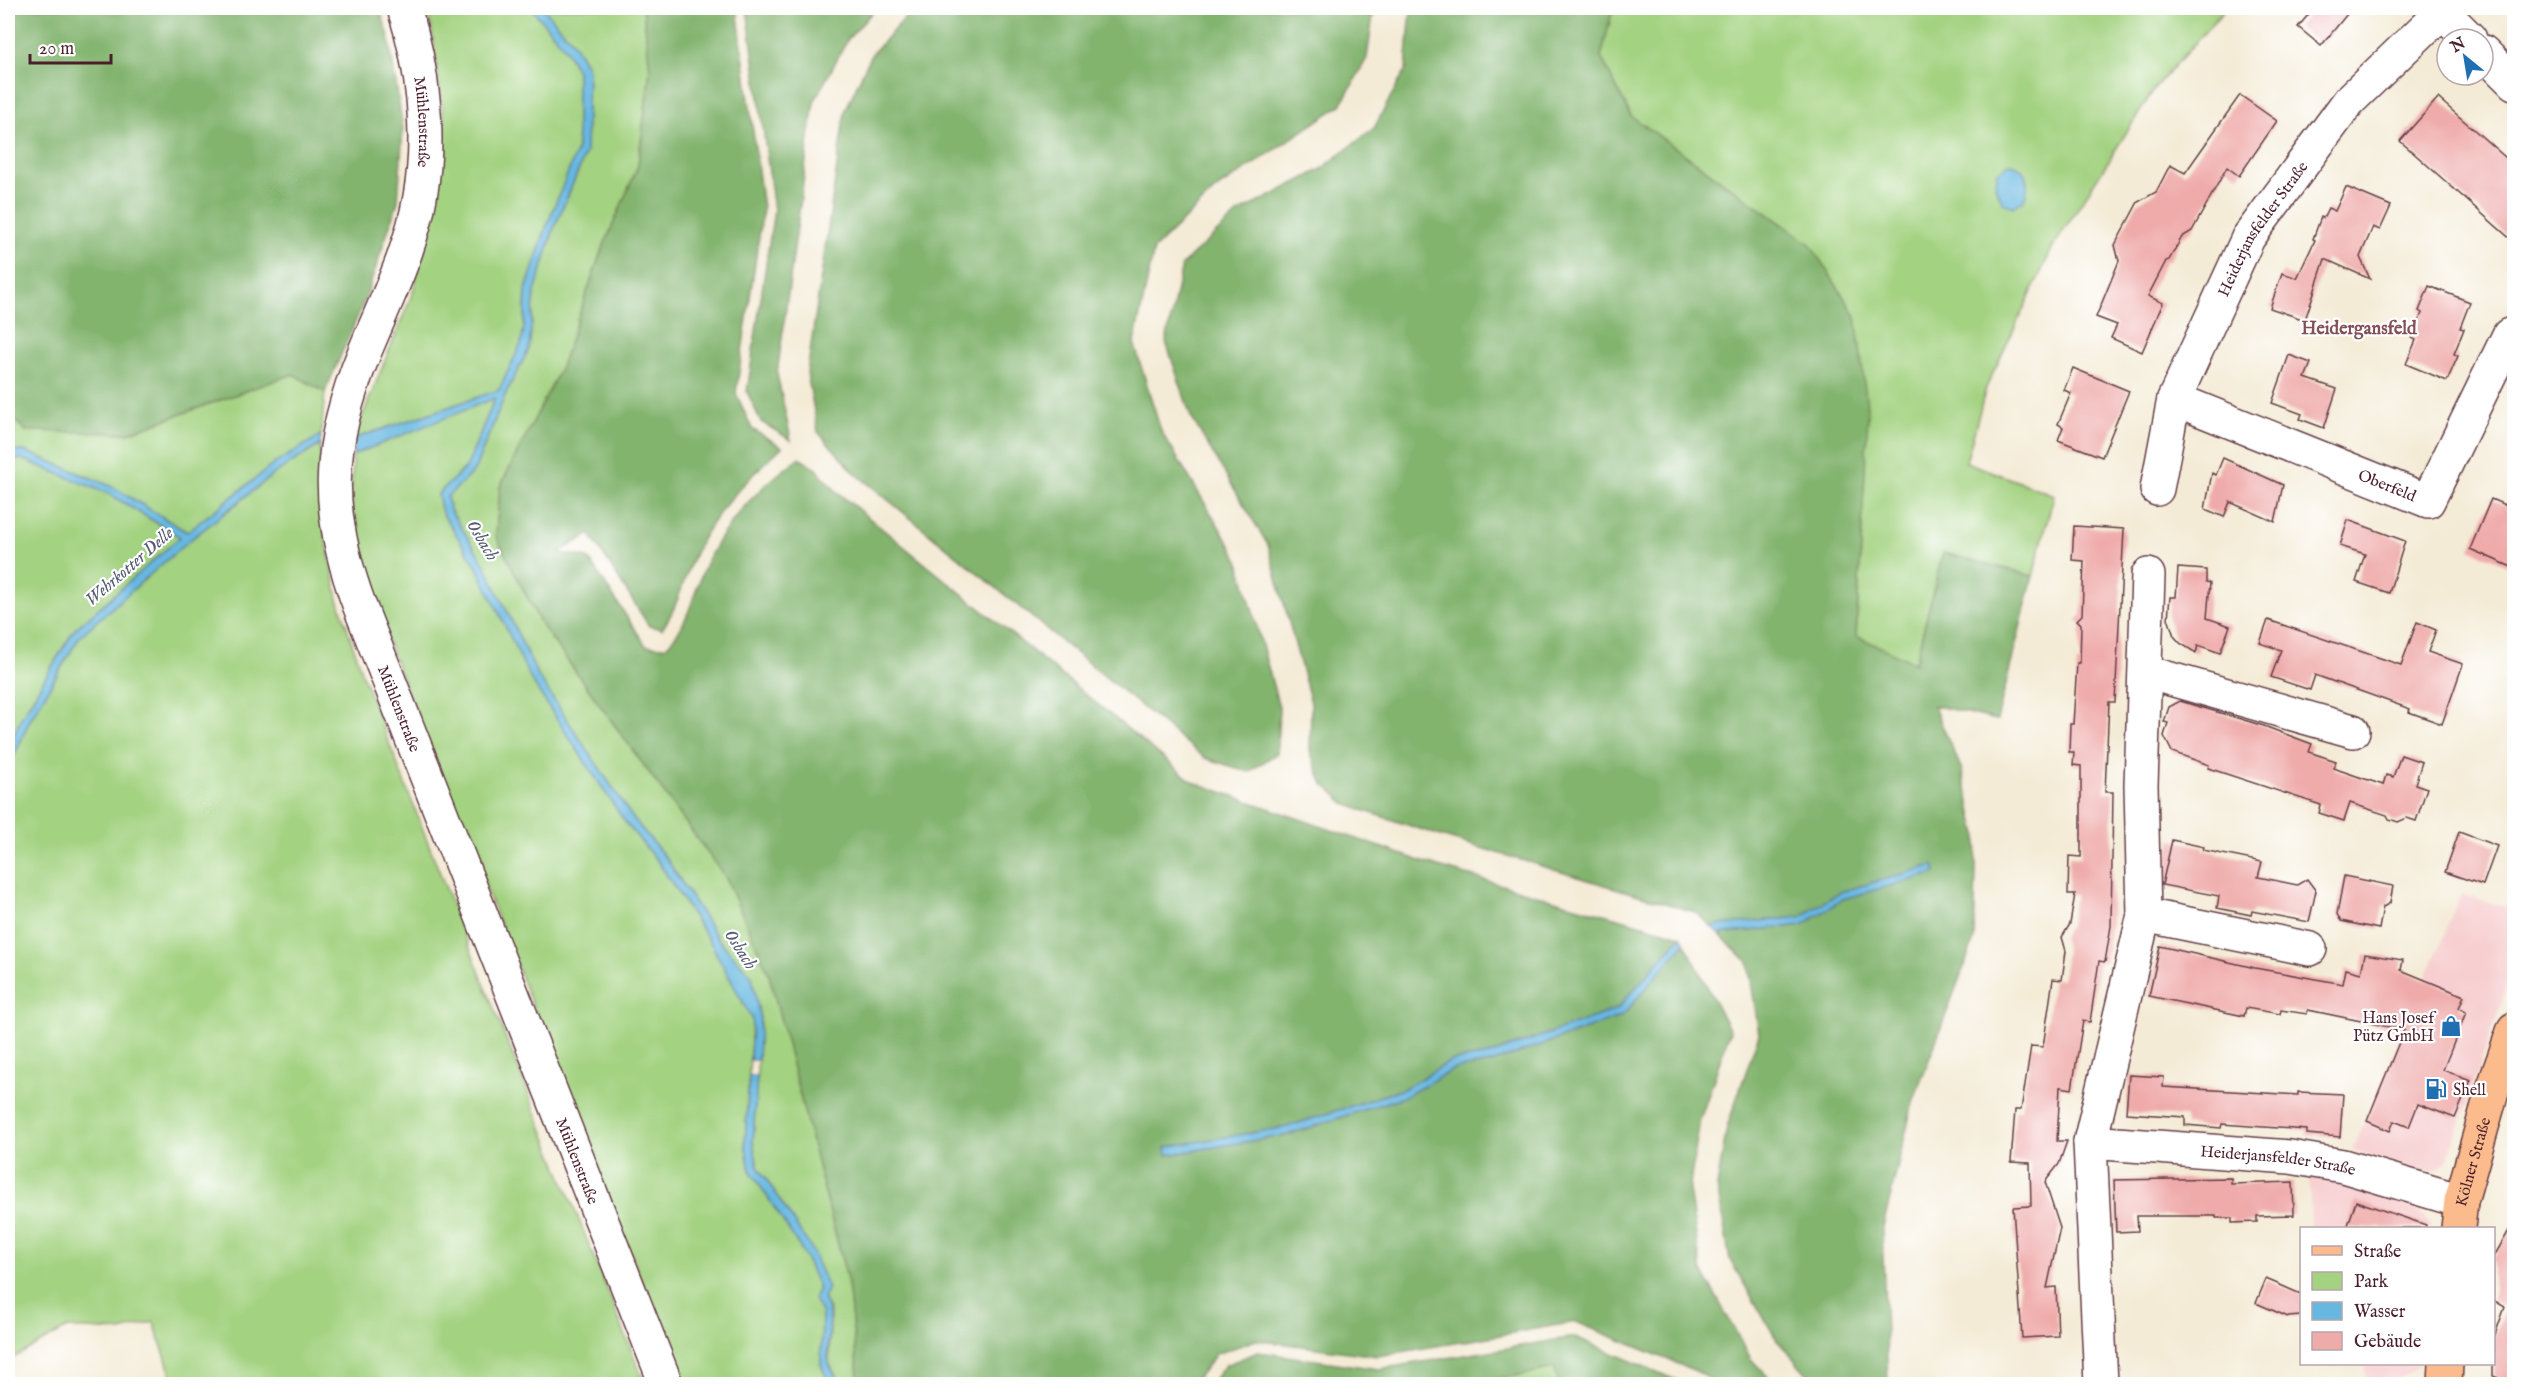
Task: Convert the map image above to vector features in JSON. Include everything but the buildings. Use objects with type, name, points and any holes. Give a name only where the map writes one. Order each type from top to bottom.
[{"type":"main road","name":"Kölner Straße","points":[[2459,1215],[2491,1095],[2514,1029]]},
{"type":"main road","points":[[2445,1384],[2446,1365]]},
{"type":"street","name":"Mühlenstraße","points":[[404,8],[418,63],[424,118],[420,197],[401,265],[355,377],[340,421],[333,471],[339,534],[350,582],[666,1384]]},
{"type":"street","name":"Heiderjansfelder Straße","points":[[2157,489],[2174,399],[2248,238],[2349,101],[2444,9],[2460,27]]},
{"type":"street","points":[[2495,64],[2514,83]]},
{"type":"street","name":"Oberfeld","points":[[2174,399],[2428,501],[2509,335]]},
{"type":"street","points":[[2101,1384],[2090,1142],[2144,915],[2141,785],[2148,575]]},
{"type":"street","points":[[2146,672],[2353,731]]},
{"type":"street","points":[[2144,915],[2310,950]]},
{"type":"street","name":"Heiderjansfelder Straße","points":[[2090,1142],[2290,1157],[2343,1166],[2459,1215]]},
{"type":"shaded area","points":[[2461,894],[2514,909],[2514,952],[2504,996],[2447,1161],[2436,1171],[2422,1172],[2353,1150]]},
{"type":"shaded area","points":[[2309,1171],[2417,1209],[2431,1227],[2311,1227]]},
{"type":"shaded area","points":[[2364,1365],[2420,1365],[2398,1378],[2367,1384]]},
{"type":"green space","points":[[8,8],[379,8],[388,33],[403,128],[398,201],[366,297],[325,392],[293,374],[128,433],[26,431],[8,413]]},
{"type":"green space","points":[[426,8],[531,8],[564,47],[577,71],[577,150],[546,228],[526,290],[521,344],[499,390],[353,439],[413,292],[436,198],[444,123],[432,30]]},
{"type":"green space","points":[[543,8],[643,8],[650,70],[638,166],[600,255],[561,367],[500,487],[496,536],[541,624],[726,878],[769,974],[848,1283],[859,1384],[838,1384],[829,1363],[830,1312],[823,1298],[811,1248],[758,1167],[753,1142],[760,1019],[752,976],[718,939],[666,858],[632,817],[538,676],[483,561],[450,510],[447,497],[474,471],[506,393],[529,349],[535,292],[553,231],[586,152],[588,68],[572,41]]},
{"type":"green space","points":[[643,8],[737,8],[763,209],[736,393],[752,429],[782,447],[746,482],[714,520],[692,559],[673,610],[662,629],[649,626],[590,534],[559,552],[588,558],[646,646],[665,647],[681,628],[717,542],[748,502],[799,458],[816,468],[837,492],[1193,782],[1435,866],[1681,936],[1617,1009],[1489,1055],[1451,1061],[1403,1089],[1286,1127],[1167,1147],[1167,1155],[1287,1135],[1406,1096],[1454,1069],[1491,1063],[1622,1016],[1685,943],[1730,1031],[1700,1120],[1689,1190],[1701,1269],[1751,1359],[1775,1384],[1718,1384],[1698,1372],[1576,1322],[1378,1356],[1256,1340],[1216,1354],[1193,1384],[859,1384],[848,1283],[769,974],[726,878],[541,624],[496,536],[500,487],[561,367],[600,255],[638,166],[650,70]]},
{"type":"green space","points":[[747,8],[876,8],[848,39],[814,102],[777,374],[791,440],[761,422],[747,392],[774,210]]},
{"type":"green space","points":[[914,8],[1374,8],[1367,58],[1341,105],[1215,190],[1154,249],[1134,343],[1161,431],[1238,558],[1279,707],[1277,753],[1249,772],[1205,758],[855,473],[818,432],[807,373],[845,111],[871,55]]},
{"type":"green space","points":[[1411,8],[1613,8],[1601,57],[1631,116],[1810,244],[1856,316],[1868,415],[1856,636],[1915,663],[1943,553],[2033,576],[1997,720],[1933,705],[1961,768],[1977,834],[1974,940],[1913,1102],[1882,1231],[1888,1384],[1816,1384],[1777,1340],[1730,1260],[1717,1186],[1727,1127],[1759,1034],[1748,962],[1719,934],[1803,925],[1843,899],[1936,873],[1934,866],[1840,892],[1800,917],[1711,926],[1695,912],[1444,837],[1347,805],[1322,782],[1310,751],[1311,703],[1268,545],[1191,417],[1166,342],[1182,265],[1238,213],[1320,170],[1374,128],[1406,69]]},
{"type":"green space","points":[[1613,8],[2226,8],[2155,88],[2053,247],[1986,388],[1966,462],[2054,495],[2033,576],[1943,553],[1915,663],[1856,636],[1863,508],[1810,244],[1631,116],[1601,57]]},
{"type":"green space","points":[[293,374],[325,392],[321,435],[274,464],[187,532],[113,487],[25,451],[8,451],[8,413],[26,431],[128,433]]},
{"type":"green space","points":[[495,397],[467,466],[438,494],[442,513],[476,565],[531,680],[625,822],[659,863],[710,942],[752,1019],[745,1143],[750,1170],[803,1252],[819,1288],[814,1299],[822,1313],[821,1365],[830,1384],[686,1384],[649,1299],[373,605],[351,518],[353,455]]},
{"type":"green space","points":[[320,445],[321,514],[338,599],[362,674],[645,1384],[174,1384],[154,1322],[121,1331],[67,1328],[8,1361],[8,770],[30,720],[80,636],[185,544],[278,471]]},
{"type":"green space","points":[[8,459],[22,459],[109,494],[180,537],[74,630],[22,716],[8,749]]},
{"type":"green space","points":[[1575,1337],[1685,1384],[1560,1384],[1554,1368],[1476,1384],[1211,1384],[1225,1365],[1258,1352],[1379,1369]]},
{"type":"green space","points":[[1554,1368],[1560,1384],[1476,1384]]},
{"type":"water","points":[[531,8],[543,8],[572,41],[588,68],[586,152],[553,231],[535,292],[529,349],[506,393],[474,471],[447,497],[450,510],[483,561],[538,676],[632,817],[666,858],[718,939],[752,976],[760,1019],[758,1060],[750,1060],[752,1019],[710,942],[659,863],[625,822],[531,680],[476,565],[442,513],[438,494],[467,466],[495,398],[353,455],[353,439],[499,390],[521,344],[526,290],[546,228],[577,150],[577,71],[564,47]]},
{"type":"water","points":[[2009,164],[2015,165],[2024,172],[2027,183],[2024,200],[2014,207],[2003,203],[1995,187],[1998,172]]},
{"type":"water","points":[[321,435],[320,445],[278,471],[185,544],[80,636],[30,720],[8,770],[8,749],[22,716],[74,630],[180,537],[109,494],[22,459],[8,459],[8,451],[24,451],[113,487],[187,532],[274,464]]},
{"type":"water","points":[[1934,865],[1936,873],[1843,899],[1803,925],[1719,934],[1711,926],[1800,917],[1840,892]]},
{"type":"water","points":[[1681,936],[1685,943],[1622,1016],[1491,1063],[1454,1069],[1406,1096],[1287,1135],[1167,1155],[1166,1147],[1286,1127],[1403,1089],[1451,1061],[1489,1055],[1617,1009]]},
{"type":"water","points":[[749,1076],[757,1076],[753,1142],[758,1167],[811,1248],[828,1288],[823,1298],[830,1324],[828,1354],[830,1366],[838,1384],[830,1384],[821,1365],[822,1314],[814,1299],[819,1288],[803,1252],[750,1170],[745,1143]]},
{"type":"place","name":"Hans Josef Pütz GmbH","points":[[2451,1026]]},
{"type":"place","name":"Shell","points":[[2436,1089]]},
{"type":"district","name":"Heidergansfeld","points":[[2359,328]]},
{"type":"water label","name":"Osbach","points":[[483,540]]},
{"type":"water label","name":"Wehrkotter Delle","points":[[129,566]]},
{"type":"water label","name":"Osbach","points":[[741,949]]}]
